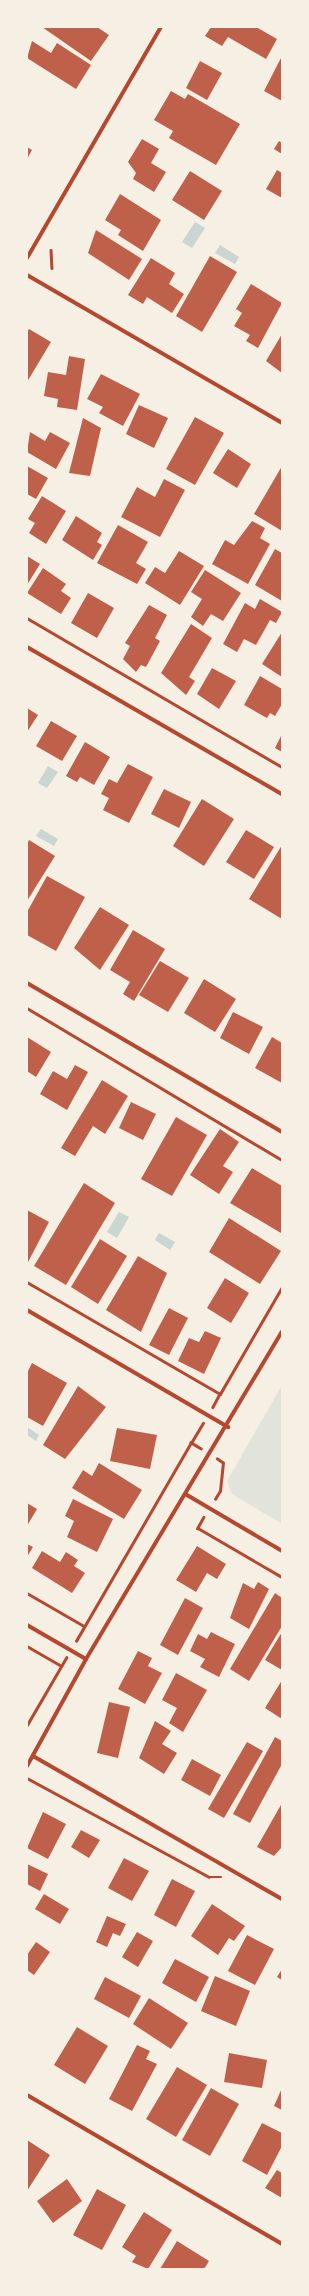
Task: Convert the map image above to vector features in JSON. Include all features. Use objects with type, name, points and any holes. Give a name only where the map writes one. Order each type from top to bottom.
[{"type":"street","points":[[27,258],[161,27]]},
{"type":"street","points":[[27,274],[282,423]]},
{"type":"street","points":[[27,647],[282,794]]},
{"type":"street","points":[[27,983],[282,1132]]},
{"type":"street","points":[[27,1310],[228,1427]]},
{"type":"street","points":[[27,1766],[86,1659],[212,1455],[282,1332]]},
{"type":"street","points":[[187,1495],[282,1551]]},
{"type":"street","points":[[27,1625],[86,1659]]},
{"type":"street","points":[[33,1756],[282,1898]]},
{"type":"street","points":[[27,2095],[282,2244]]},
{"type":"path","points":[[51,250],[52,268]]},
{"type":"path","points":[[27,618],[282,767]]},
{"type":"path","points":[[27,1008],[282,1160]]},
{"type":"path","points":[[27,1282],[220,1394]]},
{"type":"path","points":[[27,1725],[282,1287]]},
{"type":"path","points":[[191,1443],[223,1463],[220,1491],[208,1508],[198,1528],[282,1576]]},
{"type":"path","points":[[27,1593],[84,1626]]},
{"type":"path","points":[[27,1646],[61,1666]]},
{"type":"path","points":[[27,1778],[209,1877],[228,1876]]},
{"type":"shaded area","points":[[195,222],[205,228],[192,248],[182,242]]},
{"type":"shaded area","points":[[220,245],[239,257],[235,264],[215,253]]},
{"type":"shaded area","points":[[48,766],[58,772],[47,788],[38,783]]},
{"type":"shaded area","points":[[41,829],[58,839],[54,846],[36,836]]},
{"type":"shaded area","points":[[119,1212],[129,1217],[117,1238],[107,1232]]},
{"type":"shaded area","points":[[159,1233],[175,1242],[170,1250],[155,1240]]},
{"type":"shaded area","points":[[282,1385],[282,1524],[232,1494],[227,1481]]},
{"type":"shaded area","points":[[27,1427],[39,1435],[36,1441],[27,1435]]},
{"type":"building","points":[[42,27],[97,27],[109,35],[91,61]]},
{"type":"building","points":[[211,27],[256,27],[277,39],[266,59],[228,37],[222,46],[205,36]]},
{"type":"building","points":[[32,41],[51,53],[57,43],[91,65],[76,89],[27,58]]},
{"type":"building","points":[[282,56],[282,101],[264,91]]},
{"type":"building","points":[[200,61],[222,73],[207,100],[186,88]]},
{"type":"building","points":[[171,91],[185,99],[188,94],[240,124],[216,165],[169,138],[173,131],[154,120]]},
{"type":"building","points":[[142,139],[159,149],[151,163],[166,172],[154,192],[133,179],[136,173],[128,162]]},
{"type":"building","points":[[279,141],[282,143],[282,154],[274,149]]},
{"type":"building","points":[[27,147],[32,150],[27,159]]},
{"type":"building","points":[[277,170],[282,173],[282,198],[266,189]]},
{"type":"building","points":[[190,171],[222,191],[204,220],[172,200]]},
{"type":"building","points":[[120,194],[161,220],[143,251],[118,235],[121,230],[105,220]]},
{"type":"building","points":[[96,230],[142,259],[129,280],[88,253]]},
{"type":"building","points":[[210,256],[237,272],[202,332],[176,316]]},
{"type":"building","points":[[151,258],[175,273],[169,284],[184,294],[172,313],[147,297],[143,304],[128,295]]},
{"type":"building","points":[[251,284],[282,303],[258,348],[246,341],[250,335],[234,326],[242,313],[236,309]]},
{"type":"building","points":[[29,329],[51,342],[27,382],[27,332]]},
{"type":"building","points":[[282,334],[282,373],[266,361]]},
{"type":"building","points":[[69,356],[85,359],[77,410],[57,407],[58,399],[44,396],[48,372],[66,375]]},
{"type":"building","points":[[101,374],[140,394],[123,426],[99,413],[103,407],[87,399]]},
{"type":"building","points":[[139,405],[168,418],[154,448],[126,434]]},
{"type":"building","points":[[195,417],[224,433],[195,485],[166,469]]},
{"type":"building","points":[[83,418],[101,428],[90,476],[69,473]]},
{"type":"building","points":[[30,432],[45,441],[50,432],[70,443],[56,469],[27,452]]},
{"type":"building","points":[[228,449],[251,464],[237,488],[213,473]]},
{"type":"building","points":[[27,466],[48,478],[36,499],[27,494]]},
{"type":"building","points":[[282,466],[282,531],[254,514]]},
{"type":"building","points":[[164,479],[185,490],[160,537],[121,517],[137,487],[155,497]]},
{"type":"building","points":[[42,496],[66,511],[46,544],[29,533],[35,523],[28,519]]},
{"type":"building","points":[[76,516],[102,533],[97,542],[102,545],[93,560],[62,540]]},
{"type":"building","points":[[252,521],[265,528],[260,538],[270,544],[248,584],[212,564],[225,540],[234,545]]},
{"type":"building","points":[[118,525],[148,542],[136,563],[146,569],[137,584],[97,563]]},
{"type":"building","points":[[275,549],[282,553],[282,601],[255,585]]},
{"type":"building","points":[[179,551],[204,566],[180,605],[145,583],[155,567],[165,573]]},
{"type":"building","points":[[27,556],[40,564],[27,585]]},
{"type":"building","points":[[43,568],[66,584],[61,591],[71,598],[61,614],[27,593]]},
{"type":"building","points":[[205,570],[241,593],[223,621],[211,614],[203,626],[191,617],[202,599],[191,592]]},
{"type":"building","points":[[88,593],[114,608],[97,638],[71,623]]},
{"type":"building","points":[[260,599],[282,612],[276,623],[270,620],[256,645],[244,639],[237,652],[223,644],[245,603],[255,609]]},
{"type":"building","points":[[149,605],[167,615],[155,638],[160,641],[146,667],[141,665],[136,672],[123,659],[130,646],[125,643]]},
{"type":"building","points":[[191,624],[212,638],[189,677],[195,681],[186,695],[161,673]]},
{"type":"building","points":[[282,632],[282,677],[262,664]]},
{"type":"building","points":[[212,668],[236,681],[219,709],[197,694]]},
{"type":"building","points":[[260,676],[282,689],[282,704],[275,716],[270,713],[267,718],[244,705]]},
{"type":"building","points":[[27,708],[38,715],[27,732]]},
{"type":"building","points":[[51,721],[77,736],[62,761],[36,746]]},
{"type":"building","points":[[282,734],[282,752],[275,748]]},
{"type":"building","points":[[85,742],[110,757],[94,785],[80,777],[77,782],[66,776]]},
{"type":"building","points":[[128,764],[153,777],[129,823],[103,810],[109,798],[101,794],[109,779],[117,783]]},
{"type":"building","points":[[164,789],[191,802],[179,828],[151,814]]},
{"type":"building","points":[[202,799],[234,819],[204,866],[173,846]]},
{"type":"building","points":[[246,830],[274,847],[254,879],[226,862]]},
{"type":"building","points":[[29,840],[55,856],[27,901],[27,844]]},
{"type":"building","points":[[282,845],[282,919],[249,899]]},
{"type":"building","points":[[47,876],[85,897],[56,951],[27,935],[27,912]]},
{"type":"building","points":[[100,907],[129,925],[100,970],[74,948]]},
{"type":"building","points":[[133,930],[165,949],[134,1001],[123,994],[130,982],[110,970]]},
{"type":"building","points":[[160,961],[189,978],[168,1012],[139,995]]},
{"type":"building","points":[[204,979],[236,999],[215,1032],[184,1013]]},
{"type":"building","points":[[233,1012],[263,1027],[249,1054],[220,1038]]},
{"type":"building","points":[[27,1037],[51,1052],[36,1077],[27,1071]]},
{"type":"building","points":[[272,1037],[282,1043],[282,1083],[255,1068]]},
{"type":"building","points":[[75,1065],[88,1072],[67,1110],[40,1094],[53,1071],[67,1079]]},
{"type":"building","points":[[102,1080],[128,1096],[105,1134],[93,1126],[75,1156],[61,1148]]},
{"type":"building","points":[[131,1102],[156,1114],[143,1140],[119,1128]]},
{"type":"building","points":[[176,1117],[207,1135],[172,1196],[141,1179]]},
{"type":"building","points":[[220,1129],[239,1142],[223,1166],[233,1172],[219,1194],[190,1175]]},
{"type":"building","points":[[252,1168],[282,1186],[281,1233],[230,1203]]},
{"type":"building","points":[[84,1183],[115,1203],[66,1285],[34,1266]]},
{"type":"building","points":[[27,1210],[49,1222],[27,1264]]},
{"type":"building","points":[[229,1218],[281,1251],[260,1284],[209,1252]]},
{"type":"building","points":[[100,1239],[127,1256],[98,1304],[71,1287]]},
{"type":"building","points":[[138,1256],[167,1273],[141,1332],[106,1310]]},
{"type":"building","points":[[225,1278],[249,1293],[231,1323],[207,1308]]},
{"type":"building","points":[[169,1308],[188,1318],[169,1355],[149,1345]]},
{"type":"building","points":[[205,1331],[221,1338],[204,1374],[178,1361],[189,1338],[199,1342]]},
{"type":"building","points":[[32,1363],[67,1383],[43,1426],[27,1417],[27,1373]]},
{"type":"building","points":[[78,1386],[106,1407],[65,1459],[43,1445]]},
{"type":"building","points":[[117,1428],[157,1435],[150,1469],[110,1461]]},
{"type":"building","points":[[99,1463],[142,1490],[124,1519],[72,1488],[83,1470],[92,1476]]},
{"type":"building","points":[[73,1499],[113,1519],[97,1552],[67,1537],[74,1521],[65,1516]]},
{"type":"building","points":[[27,1503],[37,1509],[27,1526]]},
{"type":"building","points":[[27,1544],[33,1547],[27,1557]]},
{"type":"building","points":[[197,1546],[226,1564],[217,1579],[207,1573],[196,1592],[176,1580]]},
{"type":"building","points":[[42,1551],[60,1562],[66,1552],[78,1560],[74,1566],[85,1573],[72,1593],[32,1568]]},
{"type":"building","points":[[258,1582],[269,1589],[249,1629],[230,1618],[243,1583],[254,1589]]},
{"type":"building","points":[[275,1593],[282,1598],[282,1626],[249,1681],[230,1669]]},
{"type":"building","points":[[185,1598],[203,1608],[178,1655],[160,1645]]},
{"type":"building","points":[[211,1632],[235,1644],[219,1677],[200,1667],[205,1659],[190,1651],[198,1634],[207,1639]]},
{"type":"building","points":[[282,1632],[282,1670],[265,1660]]},
{"type":"building","points":[[138,1651],[152,1658],[148,1666],[162,1673],[145,1704],[118,1689]]},
{"type":"building","points":[[176,1673],[207,1690],[183,1732],[169,1723],[177,1708],[162,1700]]},
{"type":"building","points":[[282,1680],[282,1719],[265,1708]]},
{"type":"building","points":[[109,1702],[130,1707],[118,1758],[97,1753]]},
{"type":"building","points":[[155,1721],[171,1731],[162,1744],[177,1753],[164,1774],[139,1758]]},
{"type":"building","points":[[275,1737],[282,1741],[282,1764],[250,1823],[233,1814]]},
{"type":"building","points":[[247,1742],[263,1751],[224,1818],[208,1809]]},
{"type":"building","points":[[192,1759],[221,1775],[210,1796],[181,1780]]},
{"type":"building","points":[[282,1803],[282,1847],[274,1856],[257,1847]]},
{"type":"building","points":[[43,1812],[66,1824],[48,1859],[27,1848]]},
{"type":"building","points":[[81,1830],[100,1840],[89,1858],[71,1847]]},
{"type":"building","points":[[124,1858],[149,1871],[132,1901],[108,1888]]},
{"type":"building","points":[[27,1864],[48,1874],[40,1891],[27,1884]]},
{"type":"building","points":[[172,1879],[195,1891],[176,1927],[154,1915]]},
{"type":"building","points":[[44,1894],[69,1909],[60,1924],[35,1909]]},
{"type":"building","points":[[212,1904],[245,1926],[234,1941],[229,1938],[218,1955],[191,1936]]},
{"type":"building","points":[[107,1916],[126,1924],[120,1936],[113,1933],[107,1947],[96,1942]]},
{"type":"building","points":[[137,1932],[153,1941],[138,1967],[122,1957]]},
{"type":"building","points":[[247,1935],[274,1949],[255,1985],[228,1971]]},
{"type":"building","points":[[36,1942],[50,1952],[34,1975],[27,1970],[27,1955]]},
{"type":"building","points":[[175,1959],[209,1977],[196,2002],[162,1983]]},
{"type":"building","points":[[282,1969],[282,1980],[277,1977]]},
{"type":"building","points":[[215,1976],[250,1991],[236,2026],[201,2011]]},
{"type":"building","points":[[105,1977],[141,1996],[129,2018],[94,1999]]},
{"type":"building","points":[[149,1998],[188,2023],[171,2049],[133,2024]]},
{"type":"building","points":[[77,2027],[108,2046],[85,2084],[54,2065]]},
{"type":"building","points":[[137,2045],[150,2051],[146,2059],[157,2064],[132,2111],[109,2099]]},
{"type":"building","points":[[229,2053],[267,2060],[262,2088],[224,2082]]},
{"type":"building","points":[[177,2067],[207,2085],[176,2137],[146,2119]]},
{"type":"building","points":[[211,2088],[239,2104],[210,2156],[182,2140]]},
{"type":"building","points":[[282,2088],[282,2110],[274,2106]]},
{"type":"building","points":[[262,2123],[282,2133],[282,2146],[267,2175],[242,2161]]},
{"type":"building","points":[[27,2140],[50,2155],[27,2191]]},
{"type":"building","points":[[277,2170],[282,2173],[282,2198],[265,2188]]},
{"type":"building","points":[[67,2179],[82,2201],[53,2223],[37,2201]]},
{"type":"building","points":[[97,2189],[126,2205],[102,2250],[73,2235]]},
{"type":"building","points":[[144,2212],[172,2230],[148,2269],[132,2262],[136,2256],[122,2247]]},
{"type":"building","points":[[177,2241],[209,2261],[204,2269],[160,2269]]}]
